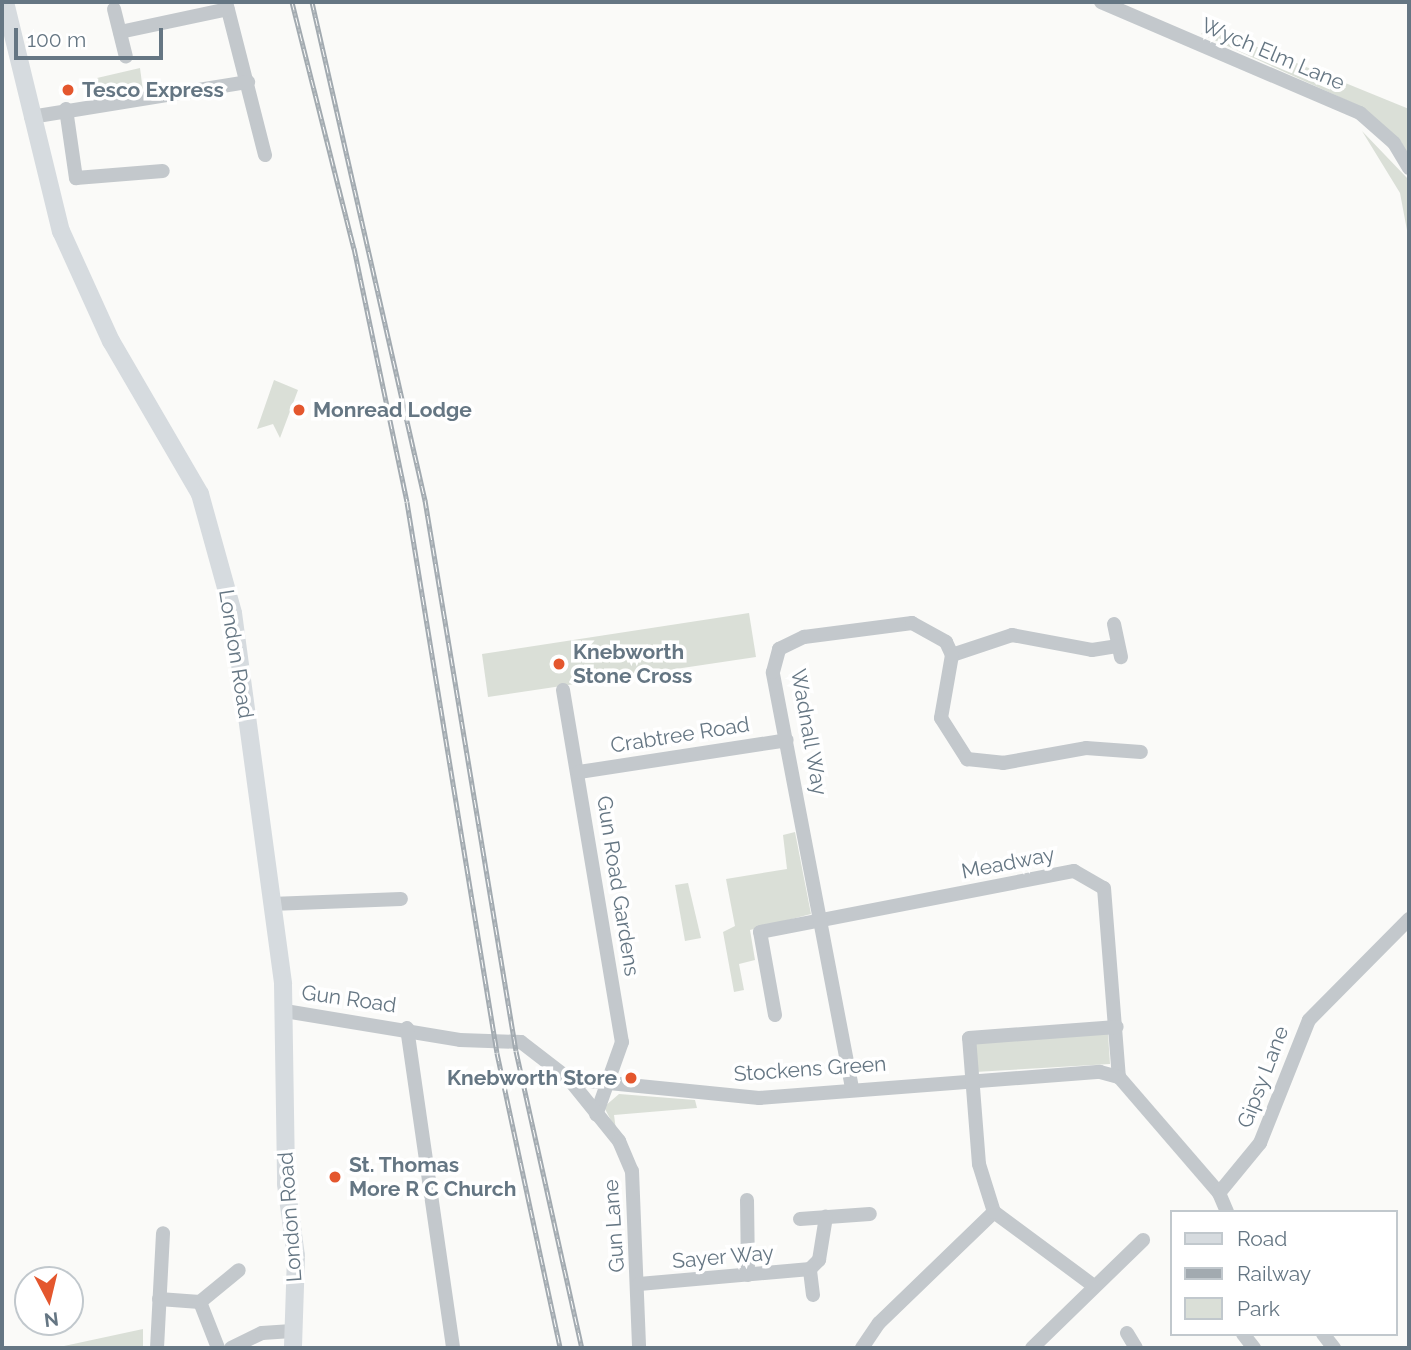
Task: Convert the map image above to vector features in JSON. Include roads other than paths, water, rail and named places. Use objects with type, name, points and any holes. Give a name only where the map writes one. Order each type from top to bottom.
[{"type":"main road","name":"London Road","points":[[5,2],[61,231],[84,290],[187,466],[214,533],[233,613],[285,1011],[286,1184],[296,1256],[292,1340]]},
{"type":"street","name":"Wych Elm Lane","points":[[1101,2],[1360,113],[1394,143],[1409,169]]},
{"type":"street","points":[[120,32],[227,5],[265,155]]},
{"type":"street","points":[[114,9],[126,57]]},
{"type":"street","points":[[31,117],[65,109],[248,82]]},
{"type":"street","points":[[65,109],[76,178],[163,170]]},
{"type":"street","name":"Wadnall Way","points":[[852,1088],[773,672],[779,649],[789,644],[898,621],[931,630],[952,655]]},
{"type":"street","points":[[1114,624],[1119,651],[1092,650],[1012,635],[952,655],[941,718],[967,759],[1003,763],[1086,748],[1141,752]]},
{"type":"street","name":"Gun Road Gardens","points":[[564,690],[622,1042],[609,1087],[596,1115]]},
{"type":"street","name":"Crabtree Road","points":[[579,772],[787,740]]},
{"type":"street","name":"Meadway","points":[[775,1014],[760,932],[1074,872],[1092,877],[1105,896],[1119,1077]]},
{"type":"street","points":[[271,904],[401,898]]},
{"type":"street","name":"Gipsy Lane","points":[[1219,1193],[1260,1143],[1309,1020],[1409,919]]},
{"type":"street","name":"Gun Road","points":[[285,1011],[407,1028],[460,1040],[521,1042],[569,1079]]},
{"type":"street","points":[[1094,1286],[994,1212],[982,1181],[968,1038],[1117,1027]]},
{"type":"street","points":[[407,1028],[453,1348]]},
{"type":"street","name":"Stockens Green","points":[[569,1079],[609,1087],[759,1098],[972,1077],[1119,1077]]},
{"type":"street","points":[[1119,1077],[1219,1193],[1226,1210]]},
{"type":"street","name":"Gun Lane","points":[[569,1079],[626,1152],[632,1171],[639,1284],[639,1348]]},
{"type":"street","points":[[747,1200],[748,1275]]},
{"type":"street","points":[[862,1348],[879,1323],[994,1212]]},
{"type":"street","points":[[800,1219],[870,1214]]},
{"type":"street","points":[[813,1295],[810,1269],[819,1260],[826,1217]]},
{"type":"street","points":[[157,1348],[163,1233]]},
{"type":"street","points":[[1032,1348],[1143,1240]]},
{"type":"street","name":"Sayer Way","points":[[639,1284],[810,1269]]},
{"type":"street","points":[[159,1299],[200,1302],[239,1270]]},
{"type":"street","points":[[200,1302],[218,1348]]},
{"type":"street","points":[[232,1348],[262,1333],[292,1340]]},
{"type":"street","points":[[1127,1333],[1136,1348]]},
{"type":"railway","points":[[292,2],[354,248],[407,502],[497,1053],[560,1348]]},
{"type":"railway","points":[[312,2],[425,500],[516,1051],[582,1348]]},
{"type":"place","name":"Tesco Express","points":[[68,90]]},
{"type":"place","name":"Monread Lodge","points":[[299,410]]},
{"type":"place","name":"Knebworth Stone Cross","points":[[559,664]]},
{"type":"place","name":"Knebworth Store","points":[[631,1078]]},
{"type":"place","name":"St. Thomas More R C Church","points":[[335,1177]]}]
